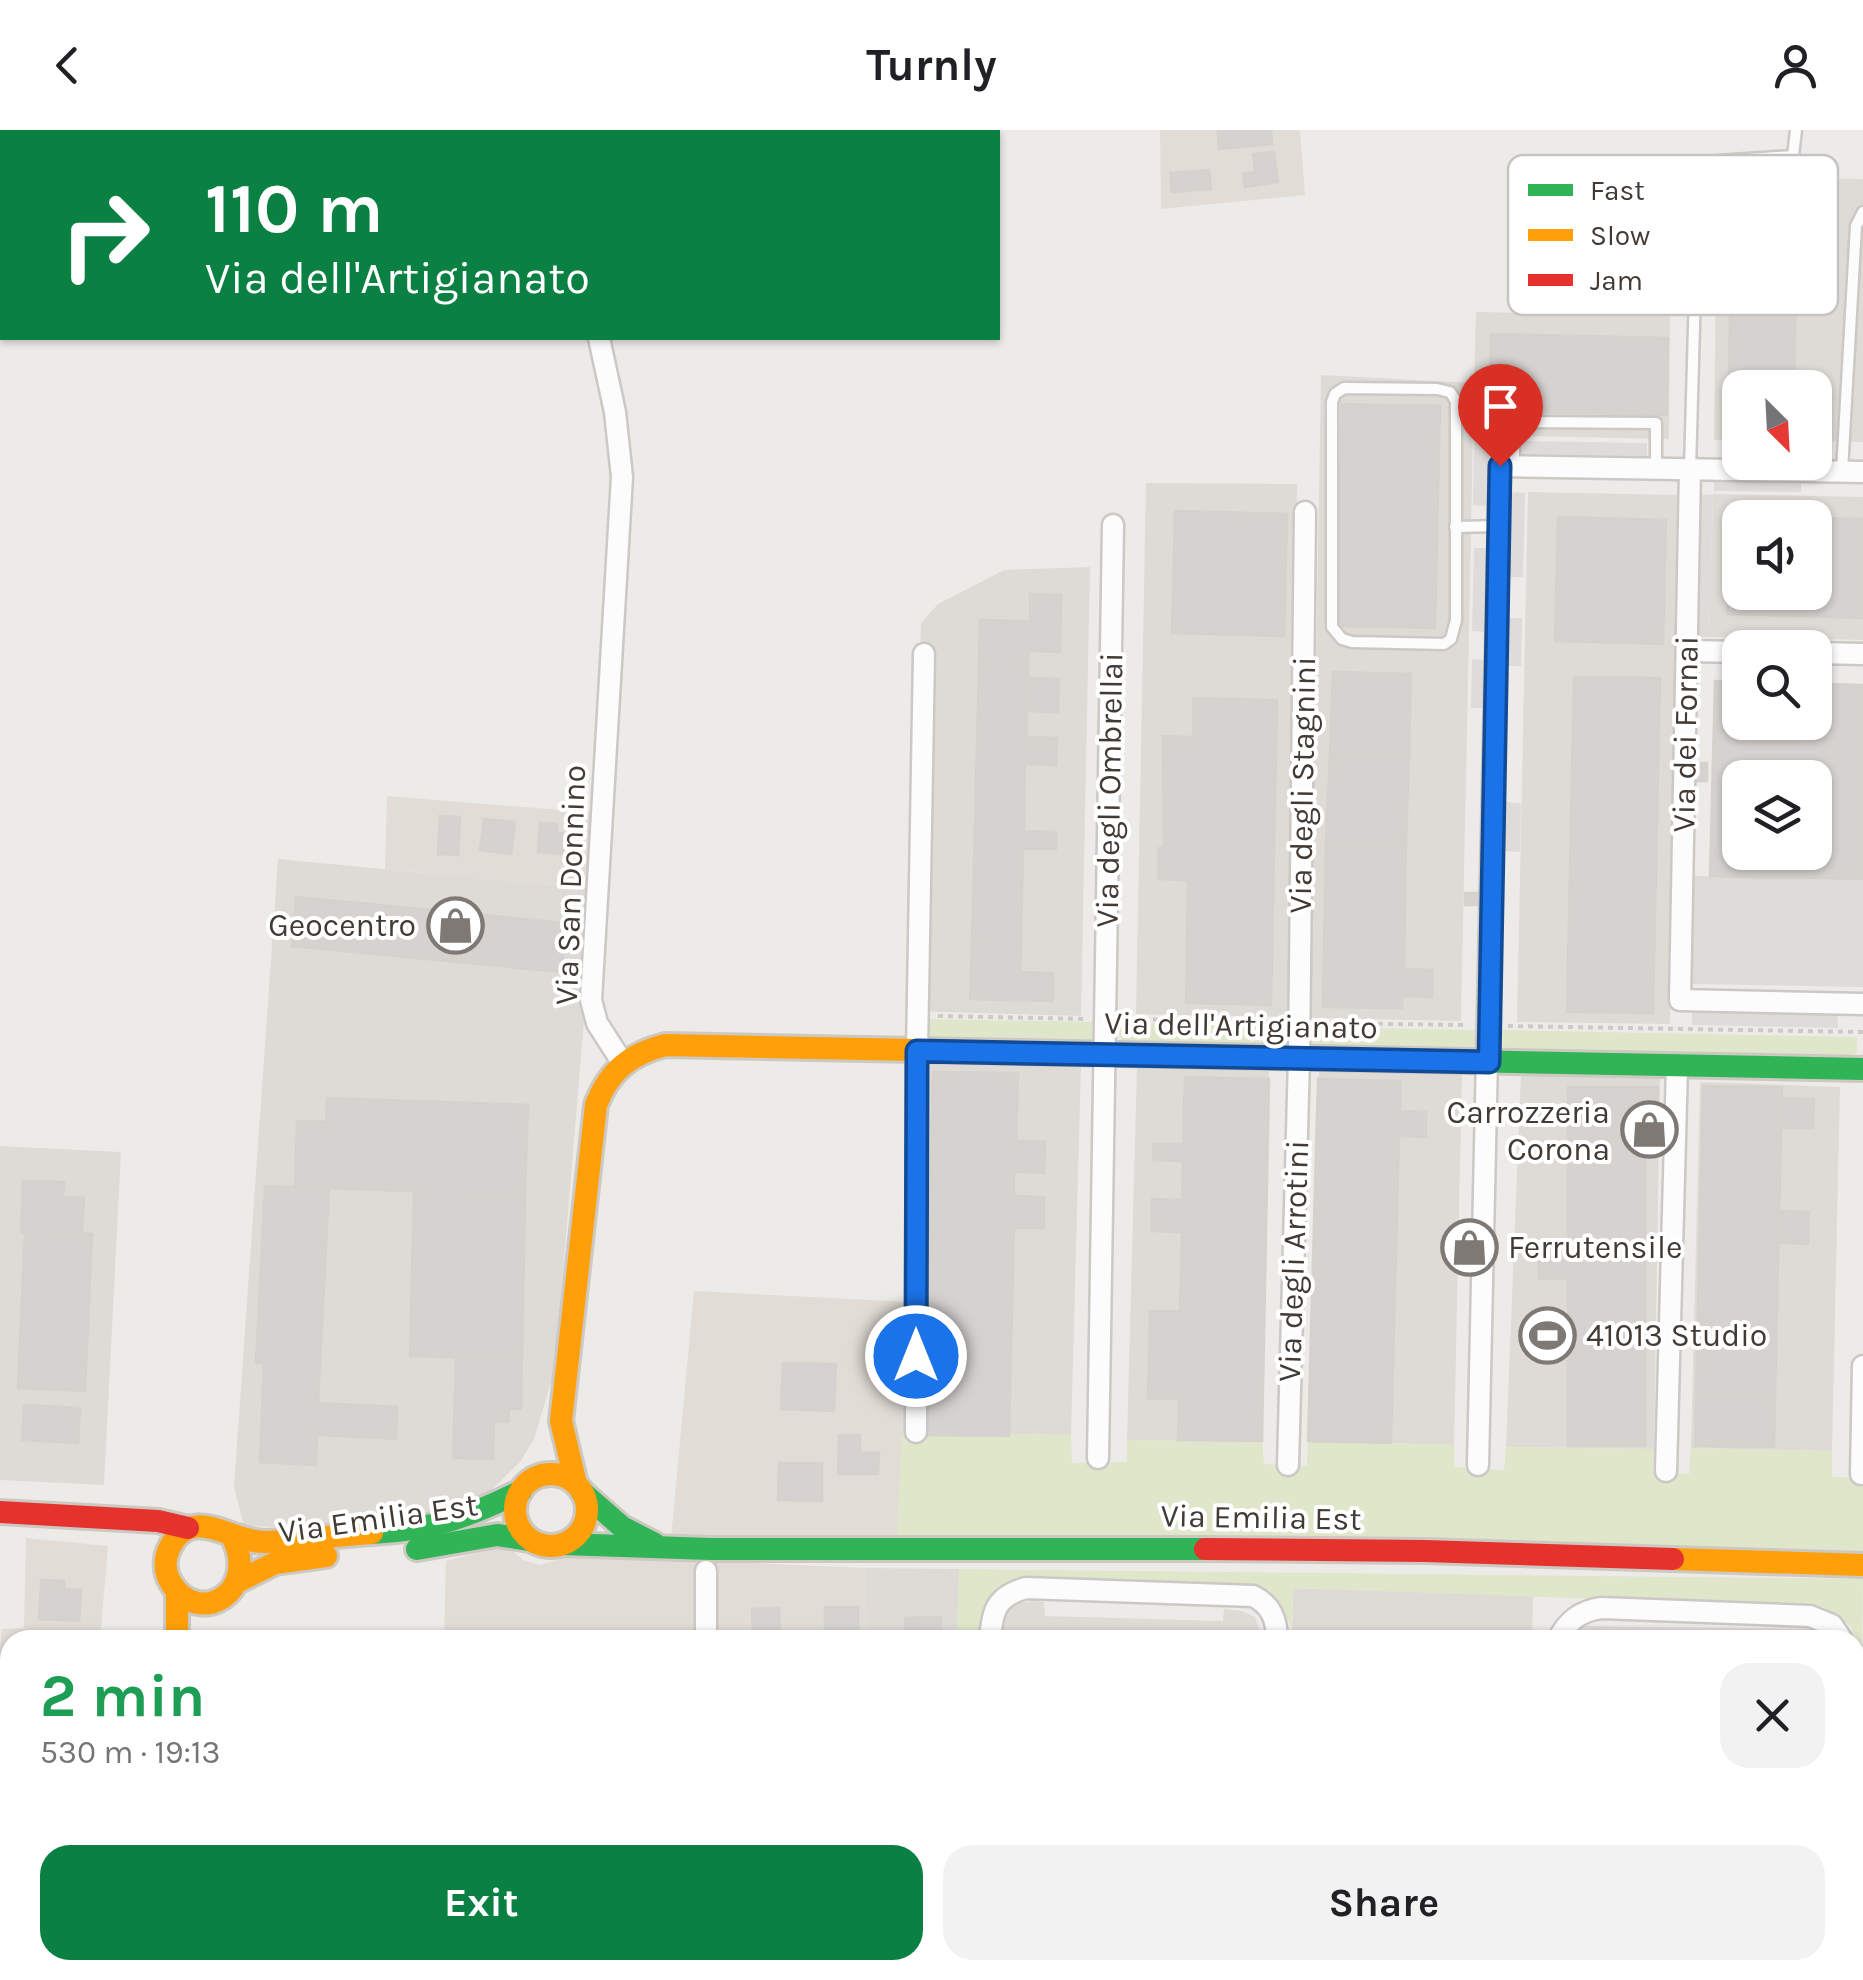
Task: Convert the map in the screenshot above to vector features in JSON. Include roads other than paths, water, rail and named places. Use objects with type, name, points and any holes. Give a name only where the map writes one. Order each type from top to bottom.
[{"type":"main road","name":"Via dell'Artigianato","points":[[622,1062],[665,1045],[1863,1068]]},
{"type":"main road","points":[[525,1486],[548,1454],[561,1421],[596,1105],[603,1085],[622,1062]]},
{"type":"main road","points":[[561,1421],[586,1502],[585,1522],[563,1544]]},
{"type":"main road","name":"Via Emilia Est","points":[[0,1512],[158,1521],[188,1528],[206,1524],[250,1542],[430,1528],[462,1519],[548,1474],[558,1475],[579,1488],[622,1527],[658,1546]]},
{"type":"main road","name":"Via Emilia Est","points":[[525,1486],[515,1505],[516,1521],[530,1540]]},
{"type":"main road","name":"Via Emilia Est","points":[[95,1517],[151,1551]]},
{"type":"main road","points":[[188,1528],[172,1543],[151,1551],[178,1592],[193,1601],[219,1600]]},
{"type":"main road","name":"Via Emilia Est","points":[[198,1630],[219,1600],[239,1582],[275,1563],[426,1548],[496,1535],[546,1546],[1425,1551],[1863,1566]]},
{"type":"main road","name":"Via Emilia Est","points":[[232,1536],[243,1558],[239,1582]]},
{"type":"main road","points":[[178,1592],[192,1630]]},
{"type":"street","name":"Via San Donnino","points":[[598,340],[615,412],[622,477],[591,1000],[598,1023],[622,1062]]},
{"type":"street","points":[[1478,1464],[1497,526],[1507,466],[1852,472]]},
{"type":"street","name":"Via dei Fornai","points":[[1690,469],[1680,1000],[1863,1004]]},
{"type":"street","name":"Via degli Stagnini","points":[[1299,1058],[1305,512]]},
{"type":"street","name":"Via degli Ombrellai","points":[[1098,1458],[1112,525]]},
{"type":"street","points":[[1686,651],[1722,652]]},
{"type":"street","points":[[1832,653],[1863,654]]},
{"type":"street","points":[[916,1432],[924,654]]},
{"type":"street","name":"Via degli Arrotini","points":[[1288,1465],[1299,1058]]},
{"type":"street","points":[[1666,1470],[1677,1065]]},
{"type":"street","points":[[1862,1474],[1863,1366]]},
{"type":"street","points":[[706,1571],[706,1630]]},
{"type":"street","points":[[991,1630],[997,1602],[1026,1588],[1252,1596],[1266,1602],[1276,1630]]},
{"type":"street","points":[[1564,1630],[1571,1620],[1601,1608],[1810,1616],[1824,1619],[1834,1630]]},
{"type":"lane","points":[[1793,155],[1796,130]]},
{"type":"lane","points":[[1852,472],[1856,226],[1863,212]]},
{"type":"lane","points":[[1690,469],[1694,315]]},
{"type":"lane","points":[[1437,389],[1453,396],[1457,415],[1455,527],[1456,620],[1451,639],[1444,644],[1352,642],[1336,633],[1332,627],[1332,402],[1338,390],[1437,389]]},
{"type":"lane","points":[[1507,466],[1514,422],[1656,422],[1656,468]]},
{"type":"lane","points":[[1455,527],[1497,526]]},
{"type":"place","name":"Geocentro","points":[[455,925]]},
{"type":"place","name":"Carrozzeria Corona","points":[[1649,1130]]},
{"type":"place","name":"Ferrutensile","points":[[1469,1247]]},
{"type":"place","name":"41013 Studio","points":[[1547,1335]]}]
